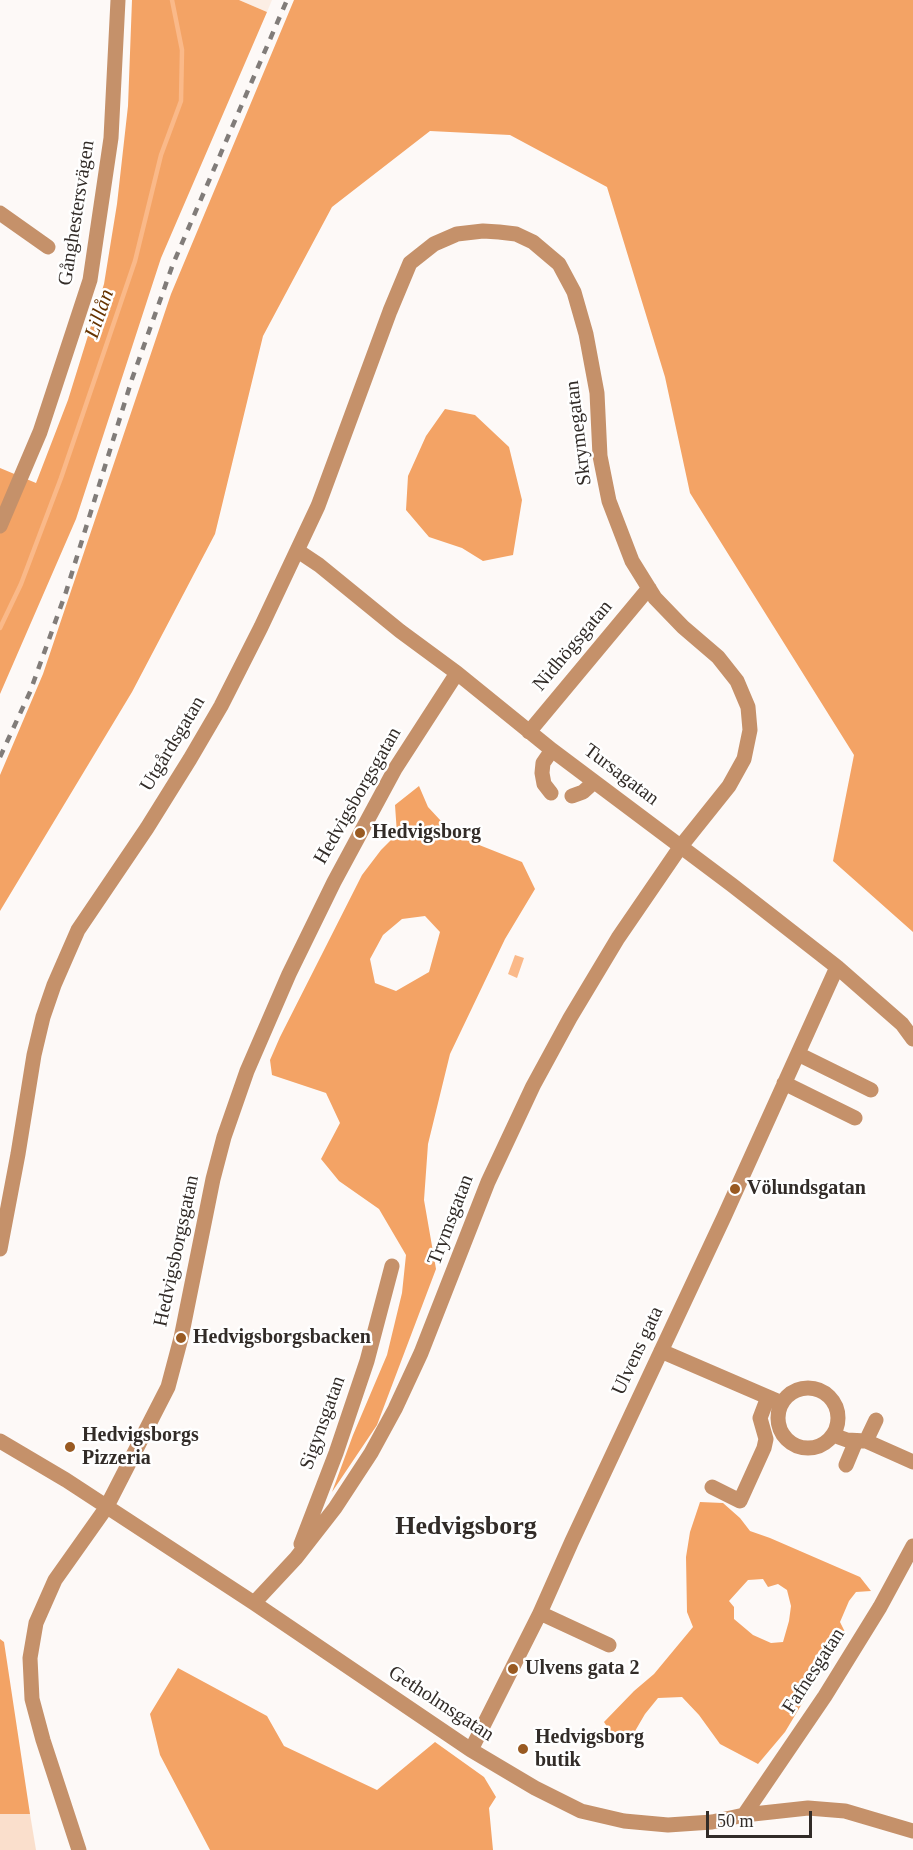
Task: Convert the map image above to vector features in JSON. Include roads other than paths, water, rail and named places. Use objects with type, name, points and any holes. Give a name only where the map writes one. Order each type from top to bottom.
[{"type":"street","name":"Gånghestersvägen","points":[[0,526],[40,432],[90,279],[111,138],[118,0]]},
{"type":"street","points":[[0,213],[48,247]]},
{"type":"street","name":"Skrymegatan","points":[[410,263],[434,244],[457,234],[483,231],[516,234],[533,242],[560,264],[574,292],[586,334],[597,393],[600,456],[609,501],[632,561],[655,598],[682,627],[718,657],[737,681],[748,707],[750,730],[744,759],[729,786],[681,846]]},
{"type":"street","name":"Utgårdsgatan","points":[[0,1249],[34,1055],[54,985],[78,930],[147,828],[221,706],[298,551],[318,506],[410,263]]},
{"type":"street","name":"Tursagatan","points":[[298,551],[457,673],[528,732],[681,846],[837,967],[895,1017],[913,1038]]},
{"type":"street","name":"Nidhögsgatan","points":[[528,732],[649,588]]},
{"type":"street","name":"Hedvigsborgsgatan","points":[[79,1850],[32,1699],[30,1658],[36,1623],[55,1580],[106,1508],[168,1387],[181,1338],[213,1179],[224,1137],[247,1071],[289,974],[334,882],[395,769],[457,673]]},
{"type":"street","points":[[551,793],[544,784],[542,773],[543,763],[552,750]]},
{"type":"street","points":[[572,796],[583,792],[594,782]]},
{"type":"street","name":"Trymsgatan","points":[[254,1604],[296,1558],[335,1508],[371,1453],[421,1353],[488,1182],[534,1086],[570,1018],[618,939],[681,846]]},
{"type":"street","name":"Ulvens gata","points":[[471,1750],[540,1613],[837,967]]},
{"type":"street","points":[[798,1054],[872,1090]]},
{"type":"street","points":[[784,1083],[855,1118]]},
{"type":"street","name":"Sigynsgatan","points":[[296,1558],[336,1453],[367,1361],[392,1266]]},
{"type":"street","points":[[661,1351],[774,1400]]},
{"type":"street","points":[[712,1487],[740,1501],[764,1448],[766,1439],[760,1418],[774,1400],[797,1390],[818,1389],[829,1396],[838,1415],[833,1435],[820,1447],[810,1449],[799,1448],[788,1442],[781,1434],[777,1424],[774,1400]]},
{"type":"street","points":[[846,1465],[876,1420]]},
{"type":"street","points":[[833,1435],[847,1440],[861,1441],[913,1462]]},
{"type":"street","name":"Getholmsgatan","points":[[0,1440],[254,1604],[471,1750],[581,1811],[624,1821],[668,1825],[712,1822],[744,1815],[808,1808],[845,1811],[913,1831]]},
{"type":"street","name":"Fafnesgatan","points":[[744,1815],[825,1696],[880,1607],[913,1546]]},
{"type":"street","points":[[540,1613],[609,1645]]},
{"type":"waterway","name":"Lillån","points":[[0,628],[21,584],[61,478],[135,261],[161,155],[181,101],[182,50],[172,0]]},
{"type":"railway","points":[[0,757],[30,692],[66,592],[132,379],[173,264],[287,0]]},
{"type":"place","name":"Hedvigsborg","points":[[360,833]]},
{"type":"place","name":"Völundsgatan","points":[[735,1189]]},
{"type":"place","name":"Hedvigsborgsbacken","points":[[181,1338]]},
{"type":"place","name":"Hedvigsborgs Pizzeria","points":[[70,1447]]},
{"type":"place","name":"Ulvens gata 2","points":[[513,1669]]},
{"type":"place","name":"Hedvigsborg butik","points":[[523,1749]]},
{"type":"district","name":"Hedvigsborg","points":[[466,1527]]}]
